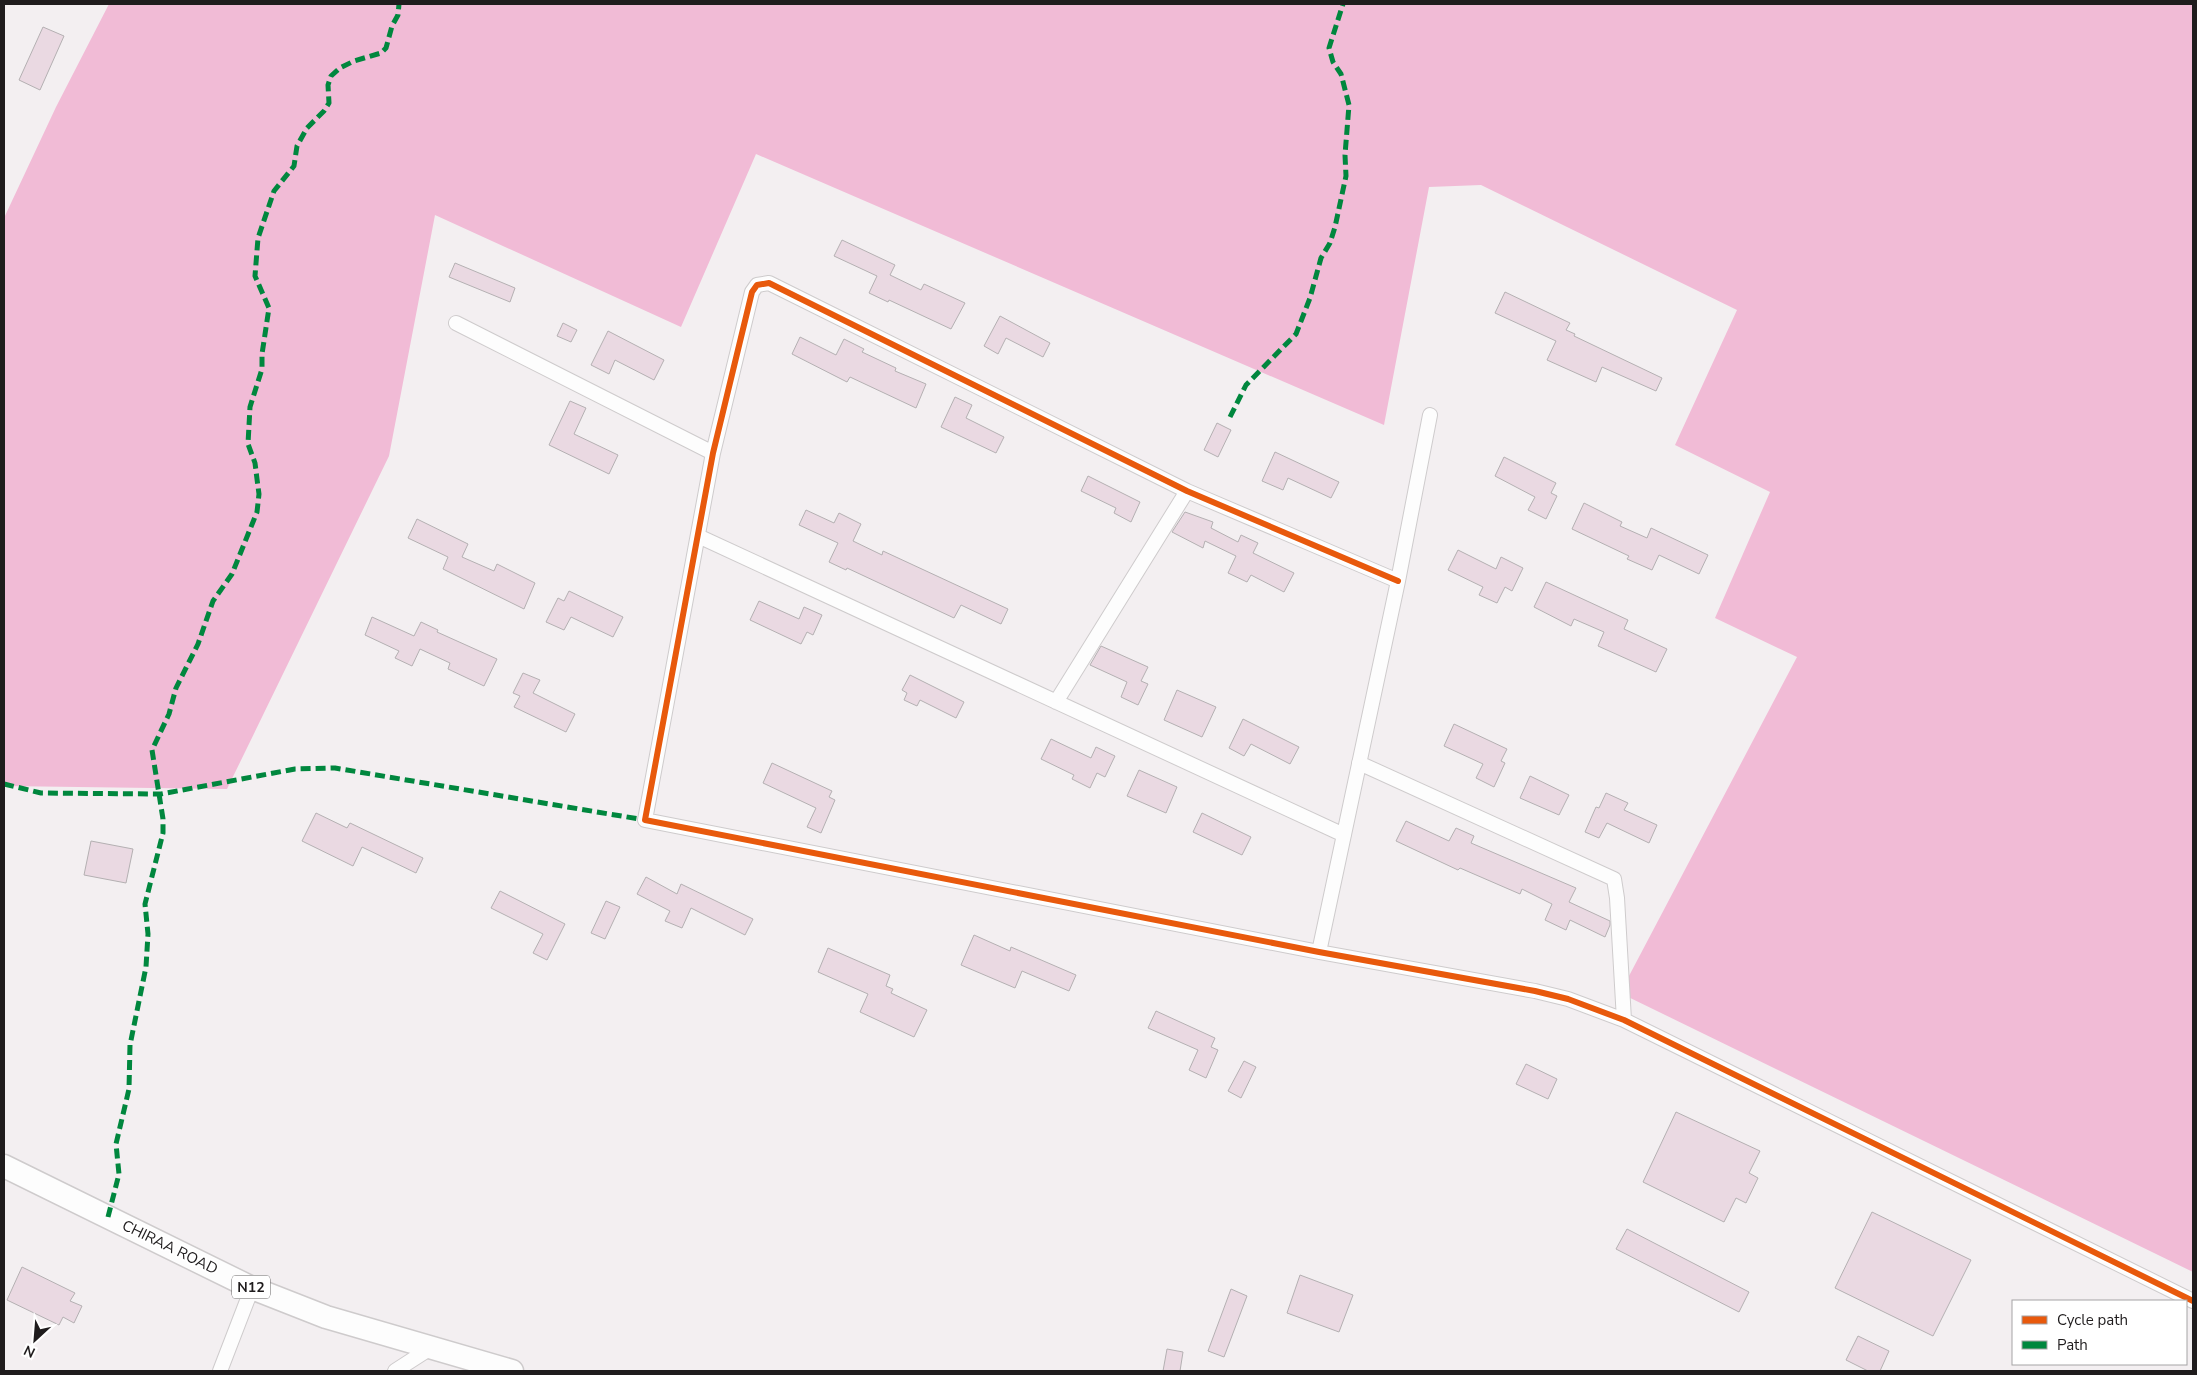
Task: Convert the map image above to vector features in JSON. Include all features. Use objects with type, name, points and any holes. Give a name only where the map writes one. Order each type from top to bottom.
[{"type":"highway","name":"CHIRAA ROAD","points":[[4,1166],[252,1288],[326,1317],[429,1349],[512,1371]]},
{"type":"street","points":[[1398,580],[1187,491],[769,283],[757,285],[752,292],[713,453],[645,820],[1319,952],[1535,991],[1568,999],[1624,1020],[2193,1302]]},
{"type":"street","points":[[456,323],[713,453]]},
{"type":"street","points":[[1319,952],[1398,580],[1430,415]]},
{"type":"street","points":[[1056,702],[1187,491]]},
{"type":"street","points":[[698,536],[1344,834]]},
{"type":"street","points":[[1359,763],[1614,879],[1617,898],[1624,1020]]},
{"type":"street","points":[[220,1371],[252,1288]]},
{"type":"street","points":[[395,1371],[429,1349]]},
{"type":"shaded area","points":[[109,4],[2193,4],[2193,1272],[1620,993],[1797,657],[1715,618],[1770,492],[1675,445],[1737,310],[1481,185],[1429,187],[1384,425],[756,154],[681,327],[435,215],[389,456],[227,789],[4,786],[4,218],[56,107]]},
{"type":"building","points":[[43,27],[64,36],[40,90],[19,80]]},
{"type":"building","points":[[842,240],[895,265],[890,275],[921,290],[924,284],[965,303],[951,329],[889,300],[888,302],[869,293],[877,276],[834,256]]},
{"type":"building","points":[[455,263],[515,288],[510,302],[449,277]]},
{"type":"building","points":[[1505,292],[1570,323],[1566,330],[1575,334],[1574,336],[1662,378],[1656,391],[1602,367],[1596,382],[1547,360],[1556,341],[1495,313]]},
{"type":"building","points":[[1000,316],[1050,343],[1043,357],[1006,338],[998,354],[984,346]]},
{"type":"building","points":[[563,323],[577,330],[571,342],[557,336]]},
{"type":"building","points":[[608,331],[664,360],[654,380],[615,360],[609,374],[591,365]]},
{"type":"building","points":[[800,337],[836,355],[844,339],[864,349],[862,352],[896,368],[895,371],[926,384],[916,408],[850,377],[847,382],[792,354]]},
{"type":"building","points":[[955,397],[972,405],[966,418],[1004,437],[996,453],[941,427]]},
{"type":"building","points":[[570,401],[586,408],[574,434],[618,455],[609,474],[549,445]]},
{"type":"building","points":[[1217,423],[1231,430],[1218,457],[1204,450]]},
{"type":"building","points":[[1275,452],[1339,482],[1331,498],[1288,478],[1283,490],[1262,481]]},
{"type":"building","points":[[1504,457],[1556,483],[1551,493],[1557,496],[1546,519],[1528,510],[1535,497],[1495,476]]},
{"type":"building","points":[[1088,476],[1140,502],[1131,522],[1114,513],[1116,508],[1081,491]]},
{"type":"building","points":[[1584,503],[1622,522],[1620,526],[1647,538],[1651,528],[1708,555],[1699,574],[1659,555],[1652,570],[1627,559],[1629,556],[1572,529]]},
{"type":"building","points":[[806,510],[834,523],[839,513],[861,524],[853,541],[882,555],[883,551],[1008,609],[1001,624],[961,605],[954,618],[847,568],[846,570],[829,562],[838,543],[799,525]]},
{"type":"building","points":[[1185,512],[1213,522],[1211,528],[1238,542],[1241,535],[1258,543],[1253,553],[1294,573],[1284,592],[1251,575],[1247,582],[1228,573],[1236,556],[1205,541],[1203,548],[1172,532]]},
{"type":"building","points":[[417,519],[468,544],[462,557],[494,571],[497,564],[535,583],[524,609],[443,569],[448,557],[408,538]]},
{"type":"building","points":[[1458,550],[1496,569],[1501,557],[1523,568],[1512,591],[1505,587],[1497,603],[1479,595],[1483,587],[1448,570]]},
{"type":"building","points":[[1546,582],[1628,620],[1624,629],[1667,649],[1656,672],[1598,646],[1604,632],[1574,619],[1571,626],[1534,607]]},
{"type":"building","points":[[569,591],[623,617],[613,637],[571,617],[564,630],[546,622],[558,598],[564,601]]},
{"type":"building","points":[[759,601],[799,619],[804,607],[822,615],[813,635],[807,632],[801,644],[750,620]]},
{"type":"building","points":[[372,617],[414,636],[421,622],[438,630],[437,632],[497,659],[484,686],[448,669],[450,663],[420,649],[412,666],[395,658],[399,651],[365,635]]},
{"type":"building","points":[[1101,646],[1148,667],[1141,681],[1148,684],[1138,705],[1121,697],[1127,682],[1090,665]]},
{"type":"building","points":[[523,673],[540,680],[533,693],[575,714],[566,732],[514,707],[520,696],[513,693]]},
{"type":"building","points":[[910,675],[964,702],[956,718],[920,700],[917,706],[904,700],[907,693],[902,690]]},
{"type":"building","points":[[1177,690],[1216,707],[1202,737],[1164,720]]},
{"type":"building","points":[[1243,719],[1299,747],[1290,764],[1251,744],[1244,756],[1229,748]]},
{"type":"building","points":[[1454,724],[1507,749],[1501,761],[1505,763],[1494,787],[1476,778],[1483,764],[1444,746]]},
{"type":"building","points":[[1051,739],[1091,758],[1096,747],[1115,756],[1105,777],[1097,773],[1090,788],[1072,779],[1074,775],[1041,759]]},
{"type":"building","points":[[772,763],[832,791],[829,797],[835,800],[821,833],[807,827],[816,808],[763,783]]},
{"type":"building","points":[[1139,770],[1177,787],[1166,813],[1127,796]]},
{"type":"building","points":[[1530,776],[1569,795],[1559,815],[1520,798]]},
{"type":"building","points":[[1606,793],[1628,803],[1624,810],[1657,825],[1649,843],[1607,823],[1599,838],[1585,832],[1596,807],[1599,808]]},
{"type":"building","points":[[316,813],[347,828],[350,823],[423,858],[416,873],[362,847],[353,866],[302,841]]},
{"type":"building","points":[[1202,813],[1251,837],[1242,855],[1193,832]]},
{"type":"building","points":[[1406,821],[1449,841],[1456,828],[1474,836],[1471,843],[1576,888],[1569,902],[1610,921],[1605,937],[1570,920],[1566,930],[1545,920],[1552,904],[1522,889],[1520,894],[1460,868],[1458,870],[1396,841]]},
{"type":"building","points":[[91,841],[133,849],[126,883],[84,875]]},
{"type":"building","points":[[646,877],[677,894],[681,884],[753,919],[745,935],[691,908],[682,928],[665,921],[670,911],[637,894]]},
{"type":"building","points":[[500,891],[565,924],[547,960],[533,953],[543,934],[491,908]]},
{"type":"building","points":[[606,901],[620,907],[605,939],[591,933]]},
{"type":"building","points":[[974,935],[1010,951],[1011,947],[1076,975],[1069,991],[1022,971],[1015,988],[961,965]]},
{"type":"building","points":[[828,948],[890,975],[886,986],[893,989],[891,993],[927,1010],[914,1037],[860,1012],[868,994],[818,972]]},
{"type":"building","points":[[1156,1011],[1215,1038],[1211,1047],[1218,1050],[1206,1078],[1189,1070],[1198,1050],[1148,1028]]},
{"type":"building","points":[[1244,1061],[1256,1067],[1241,1098],[1228,1091]]},
{"type":"building","points":[[1526,1064],[1557,1079],[1548,1099],[1516,1084]]},
{"type":"building","points":[[1676,1112],[1760,1151],[1749,1173],[1758,1178],[1746,1203],[1736,1198],[1724,1222],[1643,1182]]},
{"type":"building","points":[[1872,1212],[1971,1260],[1933,1336],[1835,1288]]},
{"type":"building","points":[[1627,1229],[1749,1292],[1739,1312],[1616,1249]]},
{"type":"building","points":[[22,1267],[75,1293],[70,1301],[82,1306],[74,1323],[63,1317],[59,1325],[7,1300]]},
{"type":"building","points":[[1300,1275],[1353,1295],[1339,1332],[1287,1313]]},
{"type":"building","points":[[1231,1289],[1247,1296],[1224,1357],[1208,1351]]},
{"type":"building","points":[[1858,1336],[1889,1351],[1880,1371],[1868,1371],[1846,1360]]},
{"type":"building","points":[[1167,1349],[1183,1352],[1180,1371],[1163,1371]]},
{"type":"marked path","points":[[108,1217],[119,1174],[116,1144],[129,1089],[130,1045],[146,967],[148,934],[145,904],[163,833],[163,819],[152,750],[169,714],[176,688],[198,644],[213,601],[232,574],[257,512],[259,494],[255,463],[248,444],[250,407],[262,369],[262,354],[269,308],[255,276],[258,238],[274,191],[294,166],[297,146],[307,128],[324,111],[329,103],[328,85],[331,76],[340,68],[354,61],[381,53],[386,48],[392,26],[398,15],[399,4]]},
{"type":"marked path","points":[[1230,417],[1246,385],[1296,334],[1310,298],[1321,258],[1330,243],[1335,227],[1346,176],[1345,155],[1349,105],[1341,74],[1333,62],[1329,48],[1343,4]]},
{"type":"marked path","points":[[4,784],[41,793],[161,794],[295,769],[335,768],[645,820]]},
{"type":"cycle path","points":[[1398,581],[1187,491],[769,283],[757,285],[752,292],[713,453],[645,820],[1319,952],[1535,991],[1568,999],[1624,1020],[2193,1301]]}]
